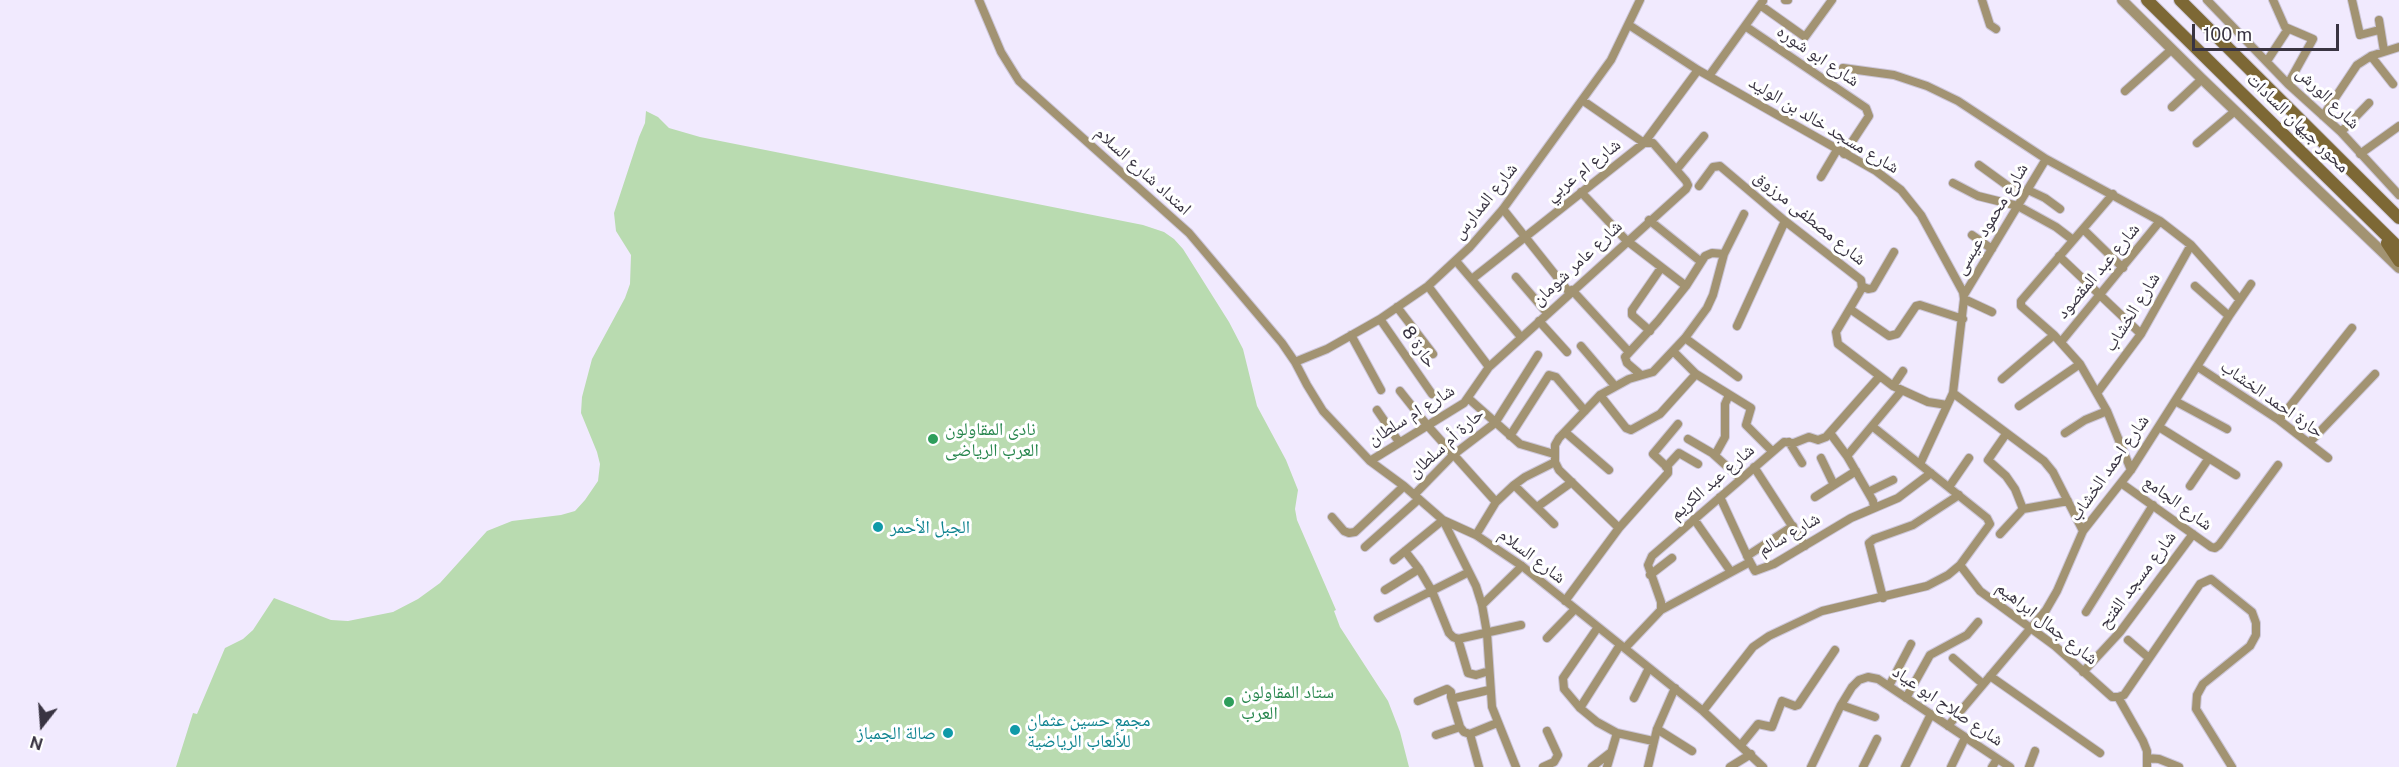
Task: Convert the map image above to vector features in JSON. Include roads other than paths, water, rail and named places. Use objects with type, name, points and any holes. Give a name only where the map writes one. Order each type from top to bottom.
[{"type":"main road","name":"محور جيهان السادات","points":[[2147,0],[2399,248]]},
{"type":"main road","name":"محور جيهان السادات","points":[[2180,0],[2399,218]]},
{"type":"main road","points":[[2375,224],[2399,261]]},
{"type":"street","name":"امتداد شارع السلام","points":[[980,0],[1001,52],[1019,81],[1189,233],[1263,320],[1295,362]]},
{"type":"street","name":"شارع المدارس","points":[[1295,362],[1317,354],[1380,319],[1428,286],[1456,261],[1503,210],[1611,60],[1640,0]]},
{"type":"street","points":[[1709,76],[1762,2],[1805,37],[1832,0]]},
{"type":"street","points":[[1982,0],[1990,25],[1996,30]]},
{"type":"street","points":[[2122,0],[2202,80],[2399,268]]},
{"type":"street","name":"شارع الورش","points":[[2207,0],[2288,84],[2341,132],[2397,190]]},
{"type":"street","points":[[2273,0],[2282,25],[2312,38],[2313,41],[2288,84]]},
{"type":"street","points":[[2352,0],[2359,33],[2362,35],[2379,30]]},
{"type":"street","points":[[2379,20],[2384,51]]},
{"type":"street","name":"شارع مسجد خالد بن الوليد","points":[[1629,25],[1698,70],[1889,180],[1912,202],[1929,228],[1964,297]]},
{"type":"street","name":"شارع ابو شوره","points":[[1745,26],[1866,108],[1869,116],[1841,152]]},
{"type":"street","points":[[2267,61],[2288,29]]},
{"type":"street","points":[[2323,116],[2357,65],[2371,56],[2399,47]]},
{"type":"street","points":[[2125,91],[2171,50]]},
{"type":"street","points":[[2371,56],[2393,84]]},
{"type":"street","points":[[1843,68],[1894,75],[1927,86],[1958,101],[2076,177],[2113,194],[2160,221],[2191,245],[2240,300]]},
{"type":"street","name":"شارع ام عربي","points":[[1472,279],[1644,143],[1698,70]]},
{"type":"street","points":[[2172,107],[2202,80]]},
{"type":"street","points":[[1582,100],[1644,143],[1653,143],[1677,169],[1704,136]]},
{"type":"street","points":[[2341,132],[2369,103]]},
{"type":"street","points":[[2197,143],[2235,111]]},
{"type":"street","points":[[2360,154],[2399,126]]},
{"type":"street","points":[[1821,177],[1841,152]]},
{"type":"street","name":"شارع محمود عيسى","points":[[1964,297],[2046,159]]},
{"type":"street","points":[[1979,165],[2025,194],[2046,198],[2060,209]]},
{"type":"street","name":"شارع مصطفى مرزوق","points":[[1700,186],[1713,167],[1720,166],[1785,221],[1861,280],[1862,286],[1836,332],[1838,344],[1879,377],[1898,388],[1928,402],[1947,405]]},
{"type":"street","name":"شارع عامر شومان","points":[[1489,367],[1688,185],[1677,169]]},
{"type":"street","points":[[1953,183],[1978,196],[2018,206],[2056,227],[2073,240]]},
{"type":"street","points":[[1581,192],[1626,240],[1686,286]]},
{"type":"street","points":[[2113,194],[2021,301],[2021,306],[2057,338],[2080,364],[2107,411],[2131,470]]},
{"type":"street","points":[[1503,210],[1571,291],[1629,352]]},
{"type":"street","points":[[1619,528],[1559,470],[1554,458],[1559,438],[1600,395],[1615,386],[1653,372],[1685,338],[1707,308],[1713,295],[1724,254],[1744,214]]},
{"type":"street","points":[[1649,220],[1700,261]]},
{"type":"street","points":[[1737,326],[1785,221]]},
{"type":"street","name":"شارع عبد المقصود","points":[[2002,379],[2057,338],[2100,295],[2160,221]]},
{"type":"street","points":[[2083,228],[2123,268]]},
{"type":"street","points":[[1972,236],[1992,249]]},
{"type":"street","name":"شارع الخشاب","points":[[2097,393],[2141,334],[2191,245]]},
{"type":"street","points":[[1862,286],[1873,288],[1894,252]]},
{"type":"street","points":[[1641,375],[1625,360],[1629,352],[1650,331],[1686,286],[1700,261],[1712,253],[1724,254]]},
{"type":"street","points":[[2059,256],[2141,334]]},
{"type":"street","points":[[1456,261],[1521,337]]},
{"type":"street","points":[[1650,331],[1632,315],[1632,309],[1662,268]]},
{"type":"street","points":[[1516,277],[1547,313]]},
{"type":"street","name":"شارع احمد الخشاب","points":[[1948,726],[2032,628],[2057,591],[2083,531],[2131,470],[2229,316],[2252,284]]},
{"type":"street","points":[[1428,286],[1489,367]]},
{"type":"street","points":[[2195,286],[2229,316]]},
{"type":"street","points":[[1920,464],[1953,393],[1964,297],[1992,312]]},
{"type":"street","points":[[1850,309],[1889,336],[1897,334],[1916,306],[1920,305],[1963,319]]},
{"type":"street","points":[[1397,307],[1433,354]]},
{"type":"street","name":"حارة 8","points":[[1380,319],[1432,394]]},
{"type":"street","points":[[1539,321],[1567,352]]},
{"type":"street","points":[[2279,420],[2352,328]]},
{"type":"street","points":[[1351,335],[1381,390]]},
{"type":"street","points":[[1685,338],[1738,377]]},
{"type":"street","points":[[1581,346],[1615,386]]},
{"type":"street","points":[[1673,351],[1696,375],[1751,408],[1746,424],[1772,451]]},
{"type":"street","name":"حارة أم سلطان","points":[[1365,547],[1417,497],[1453,455],[1495,423],[1538,355]]},
{"type":"street","name":"شارع السلام","points":[[1295,362],[1306,385],[1323,411],[1370,461],[1404,486],[1443,520],[1476,535],[1522,567],[1703,711],[1763,767]]},
{"type":"street","points":[[2019,406],[2080,364]]},
{"type":"street","name":"شارع ام سلطان","points":[[1370,461],[1458,407],[1468,398],[1489,367]]},
{"type":"street","name":"حارة احمد الخشاب","points":[[2198,367],[2279,420],[2328,458]]},
{"type":"street","points":[[1847,456],[1872,426],[1898,388],[1903,371]]},
{"type":"street","points":[[2309,442],[2375,374]]},
{"type":"street","points":[[1510,436],[1549,375],[1556,376],[1585,411]]},
{"type":"street","points":[[1600,395],[1626,428],[1631,430],[1660,414],[1696,375]]},
{"type":"street","points":[[1874,508],[1856,471],[1830,433],[1879,377]]},
{"type":"street","points":[[1400,391],[1427,425],[1496,502]]},
{"type":"street","points":[[1953,393],[2044,461],[2053,472],[2083,531]]},
{"type":"street","points":[[1715,455],[1725,437],[1725,404],[1729,395]]},
{"type":"street","points":[[1468,398],[1510,436],[1529,448],[1554,458]]},
{"type":"street","points":[[2175,401],[2227,429]]},
{"type":"street","points":[[1377,410],[1399,442]]},
{"type":"street","points":[[2065,433],[2085,420],[2107,411]]},
{"type":"street","points":[[1565,601],[1619,528],[1668,473],[1666,466],[1653,454],[1677,424]]},
{"type":"street","points":[[1703,711],[1753,647],[1769,636],[1822,611],[1927,586],[1960,565],[1990,524],[1989,520],[1959,495],[1872,426]]},
{"type":"street","points":[[2159,427],[2236,475]]},
{"type":"street","points":[[1565,432],[1609,470]]},
{"type":"street","name":"شارع عبد الكريم","points":[[1650,575],[1648,565],[1652,556],[1772,451],[1784,442],[1798,442],[1809,437],[1823,439],[1830,433]]},
{"type":"street","points":[[2006,434],[1988,460],[2006,476],[2015,489],[2023,508]]},
{"type":"street","points":[[1688,439],[1715,455],[1741,479]]},
{"type":"street","points":[[1789,442],[1802,463]]},
{"type":"street","points":[[1666,466],[1679,453],[1698,464]]},
{"type":"street","points":[[1476,535],[1496,502],[1514,485],[1554,458]]},
{"type":"street","points":[[1821,458],[1834,485]]},
{"type":"street","points":[[1949,487],[1969,458]]},
{"type":"street","points":[[2190,486],[2209,458]]},
{"type":"street","name":"شارع الجامع","points":[[2121,483],[2215,548],[2278,465]]},
{"type":"street","points":[[1754,467],[1805,546]]},
{"type":"street","points":[[1815,497],[1856,471]]},
{"type":"street","name":"شارع سالم","points":[[1661,610],[1731,572],[1749,559],[1755,571],[1759,571],[1851,518],[1898,498],[1931,473]]},
{"type":"street","points":[[1868,492],[1893,480]]},
{"type":"street","points":[[1537,507],[1572,482]]},
{"type":"street","points":[[1514,485],[1554,524]]},
{"type":"street","points":[[1332,517],[1344,531],[1349,533],[1355,531],[1404,486]]},
{"type":"street","points":[[1883,598],[1869,543],[1874,539],[1913,525],[1959,495]]},
{"type":"street","points":[[1720,497],[1749,559],[1793,526]]},
{"type":"street","points":[[2000,534],[2023,508],[2068,501]]},
{"type":"street","points":[[2086,612],[2153,505]]},
{"type":"street","points":[[1694,519],[1731,572]]},
{"type":"street","points":[[1394,560],[1443,520],[1482,604],[1487,633],[1489,690],[1497,723],[1516,767]]},
{"type":"street","name":"شارع مسجد الفتح","points":[[2083,672],[2120,632],[2193,534]]},
{"type":"street","points":[[1405,551],[1432,591],[1449,633],[1458,639],[1468,673],[1476,675],[1489,671]]},
{"type":"street","points":[[1580,708],[1622,647],[1661,610],[1661,602],[1650,575],[1672,558]]},
{"type":"street","name":"شارع جمال ابراهيم","points":[[1960,565],[1980,591],[2032,628],[2112,697],[2118,697]]},
{"type":"street","points":[[1482,604],[1522,567]]},
{"type":"street","points":[[1385,590],[1419,569]]},
{"type":"street","points":[[1378,618],[1469,572]]},
{"type":"street","points":[[2179,767],[2158,759],[2147,762],[2143,741],[2118,697],[2124,695],[2204,580],[2211,579],[2252,612],[2256,623],[2256,635],[2250,646],[2203,684],[2197,695],[2196,709],[2232,767]]},
{"type":"street","points":[[1547,638],[1575,609]]},
{"type":"street","points":[[1906,698],[1930,655],[1962,639],[1978,622]]},
{"type":"street","points":[[1458,639],[1521,625]]},
{"type":"street","points":[[1598,627],[1563,678],[1564,689],[1580,708],[1597,722],[1617,733],[1653,741]]},
{"type":"street","points":[[2128,640],[2149,658]]},
{"type":"street","points":[[1889,686],[1911,644]]},
{"type":"street","points":[[1741,745],[1758,724],[1772,728],[1782,701],[1798,705],[1835,650]]},
{"type":"street","points":[[1953,658],[1983,684]]},
{"type":"street","points":[[1634,698],[1649,668]]},
{"type":"street","points":[[1990,676],[2100,753]]},
{"type":"street","name":"شارع صلاح ابو عياد","points":[[1811,767],[1841,705],[1859,680],[1868,677],[1878,679],[2010,767]]},
{"type":"street","points":[[1648,767],[1657,729],[1675,688]]},
{"type":"street","points":[[1418,701],[1447,689],[1450,692],[1460,727],[1464,732],[1470,734],[1497,723]]},
{"type":"street","points":[[1451,697],[1489,690]]},
{"type":"street","points":[[1841,705],[1875,717]]},
{"type":"street","points":[[1905,767],[1930,714]]},
{"type":"street","points":[[1436,735],[1460,727]]},
{"type":"street","points":[[1657,729],[1692,751]]},
{"type":"street","points":[[1543,767],[1554,762],[1558,755],[1547,731]]},
{"type":"street","points":[[1607,767],[1617,733]]},
{"type":"street","points":[[1470,734],[1479,767]]},
{"type":"street","points":[[1951,767],[1965,738]]},
{"type":"street","points":[[1863,767],[1877,739]]},
{"type":"street","points":[[2029,767],[2035,751]]},
{"type":"street","points":[[1592,767],[1610,753]]},
{"type":"street","points":[[1730,767],[1751,754]]},
{"type":"street","points":[[1992,767],[1997,759]]},
{"type":"place","name":"نادى المقاولون العرب الرياضى","points":[[933,439]]},
{"type":"place","name":"الجبل الأحمر","points":[[878,527]]},
{"type":"place","name":"ستاد المقاولون العرب","points":[[1229,702]]},
{"type":"place","name":"مجمع حسين عثمان للألعاب الرياضية","points":[[1015,730]]},
{"type":"place","name":"صالة الجمباز","points":[[948,733]]}]
